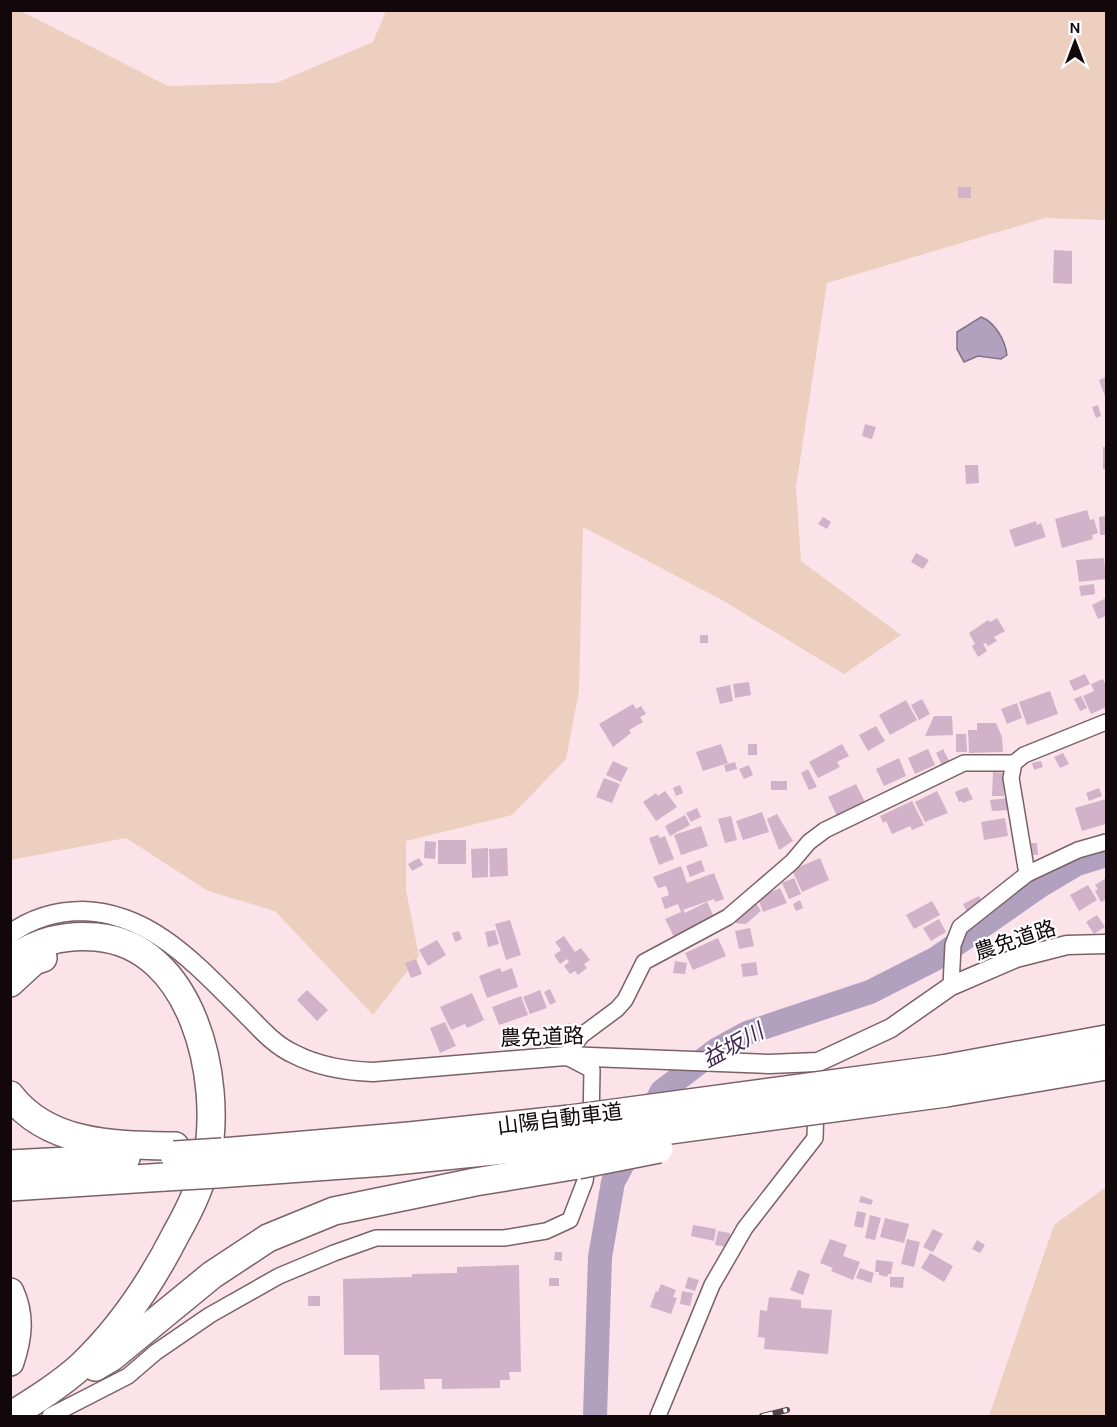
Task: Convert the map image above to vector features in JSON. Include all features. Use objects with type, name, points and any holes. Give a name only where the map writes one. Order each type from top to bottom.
[{"type":"highway","points":[[10,960],[27,949],[54,938],[78,935],[113,938],[147,956],[171,979],[189,1007],[202,1042],[209,1073],[212,1109],[207,1159],[191,1207],[158,1270],[125,1318],[45,1407]]},
{"type":"highway","points":[[10,982],[34,961],[57,953],[79,950],[107,954],[134,967],[159,987],[174,1012],[189,1046],[195,1075],[197,1109],[191,1156],[176,1203],[143,1264],[109,1309],[70,1354],[31,1386],[10,1397]]},
{"type":"highway","name":"山陽自動車道","points":[[944,1081],[1107,1039]]},
{"type":"highway","name":"山陽自動車道","points":[[10,1164],[171,1159],[219,1163],[409,1136],[574,1142],[944,1081],[1107,1066]]},
{"type":"highway","points":[[10,1416],[45,1407],[63,1388],[112,1357],[212,1275],[268,1238],[333,1211],[475,1182],[574,1142],[944,1081]]},
{"type":"highway","points":[[10,1095],[21,1109],[48,1127],[81,1139],[171,1159]]},
{"type":"highway","name":"山陽自動車道","points":[[10,1187],[171,1159]]},
{"type":"highway","points":[[10,1292],[16,1305],[18,1338],[10,1362]]},
{"type":"street","points":[[1027,874],[1011,778],[1014,763],[1024,754],[1107,722]]},
{"type":"street","points":[[45,1407],[128,1376],[156,1352],[210,1315],[279,1276],[333,1253],[376,1239],[504,1239],[546,1231],[570,1221],[585,1181],[590,1137],[592,1070],[565,1056],[582,1035],[617,1009],[625,1000],[644,962],[728,917],[792,862],[817,835],[964,763],[1014,763]]},
{"type":"street","points":[[951,977],[953,945],[960,927],[1027,874],[1078,850],[1107,842]]},
{"type":"street","name":"農免道路","points":[[10,934],[46,915],[74,911],[103,912],[131,920],[156,933],[181,952],[271,1040],[293,1054],[322,1066],[346,1071],[374,1072],[565,1056],[769,1064],[818,1062],[891,1028],[951,977],[1067,945],[1107,944]]},
{"type":"street","points":[[658,1416],[712,1285],[745,1228],[815,1138],[818,1062]]},
{"type":"shaded area","points":[[11,11],[21,11],[168,86],[276,83],[373,42],[386,11],[1106,11],[1106,220],[1045,218],[827,283],[796,487],[801,561],[901,635],[844,674],[722,600],[583,527],[579,691],[566,759],[512,815],[406,841],[406,890],[419,956],[373,1015],[275,911],[208,891],[126,838],[11,860]]},
{"type":"shaded area","points":[[981,317],[991,323],[998,332],[1007,355],[1001,359],[978,356],[964,362],[957,349],[957,332]]},
{"type":"shaded area","points":[[1106,1187],[1106,1416],[989,1416],[1054,1225]]},
{"type":"building","points":[[958,187],[971,187],[971,198],[958,198]]},
{"type":"building","points":[[1054,250],[1072,251],[1072,284],[1053,283]]},
{"type":"building","points":[[1106,377],[1106,399],[1099,380]]},
{"type":"building","points":[[1098,405],[1101,416],[1096,418],[1092,407]]},
{"type":"building","points":[[865,424],[876,427],[872,439],[862,436]]},
{"type":"building","points":[[1103,447],[1106,447],[1106,469],[1103,469]]},
{"type":"building","points":[[965,465],[978,465],[979,483],[966,484]]},
{"type":"building","points":[[1087,510],[1090,520],[1094,519],[1098,533],[1092,535],[1093,539],[1062,548],[1055,519]]},
{"type":"building","points":[[1106,516],[1106,535],[1100,535],[1099,517]]},
{"type":"building","points":[[823,517],[831,522],[827,529],[818,524]]},
{"type":"building","points":[[1036,521],[1037,525],[1041,523],[1046,537],[1015,547],[1009,530]]},
{"type":"building","points":[[916,553],[929,560],[923,569],[911,562]]},
{"type":"building","points":[[1104,558],[1106,579],[1079,582],[1076,560]]},
{"type":"building","points":[[1094,584],[1095,594],[1081,596],[1079,586]]},
{"type":"building","points":[[1106,598],[1106,616],[1098,619],[1092,605]]},
{"type":"building","points":[[997,618],[1005,631],[994,637],[997,641],[988,646],[986,643],[983,644],[987,651],[978,657],[969,633],[988,620],[990,622]]},
{"type":"building","points":[[700,635],[708,635],[708,643],[700,643]]},
{"type":"building","points":[[1085,674],[1090,684],[1074,691],[1069,681]]},
{"type":"building","points":[[1103,679],[1106,685],[1106,707],[1091,714],[1083,696],[1094,691],[1091,684]]},
{"type":"building","points":[[749,682],[751,695],[735,698],[733,684]]},
{"type":"building","points":[[730,685],[733,701],[720,704],[716,688]]},
{"type":"building","points":[[1050,691],[1058,714],[1027,725],[1019,702]]},
{"type":"building","points":[[1081,696],[1087,708],[1080,711],[1074,699]]},
{"type":"building","points":[[922,699],[930,714],[919,720],[911,705]]},
{"type":"building","points":[[906,700],[917,720],[890,735],[879,715]]},
{"type":"building","points":[[1017,703],[1022,718],[1007,724],[1001,709]]},
{"type":"building","points":[[633,704],[636,709],[641,706],[646,714],[640,717],[643,722],[629,730],[631,733],[613,747],[599,724]]},
{"type":"building","points":[[934,716],[952,716],[953,735],[925,736]]},
{"type":"building","points":[[977,723],[996,723],[1002,737],[1003,752],[969,753],[968,730],[977,730]]},
{"type":"building","points":[[876,726],[885,741],[868,751],[859,735]]},
{"type":"building","points":[[956,734],[966,734],[967,752],[956,752]]},
{"type":"building","points":[[721,744],[728,763],[703,771],[696,752]]},
{"type":"building","points":[[748,744],[757,744],[757,755],[748,755]]},
{"type":"building","points":[[842,744],[849,756],[837,762],[840,767],[818,778],[809,762]]},
{"type":"building","points":[[928,749],[935,765],[915,774],[908,758]]},
{"type":"building","points":[[943,749],[949,761],[942,765],[936,753]]},
{"type":"building","points":[[1063,753],[1069,764],[1060,768],[1054,757]]},
{"type":"building","points":[[899,758],[906,776],[884,786],[876,769]]},
{"type":"building","points":[[613,761],[628,768],[621,782],[606,775]]},
{"type":"building","points":[[1041,761],[1043,767],[1034,770],[1032,763]]},
{"type":"building","points":[[735,762],[737,769],[726,772],[724,765]]},
{"type":"building","points":[[749,765],[753,775],[744,779],[739,769]]},
{"type":"building","points":[[808,769],[817,787],[809,790],[801,773]]},
{"type":"building","points":[[993,772],[1005,773],[1004,796],[992,796]]},
{"type":"building","points":[[604,778],[620,784],[612,803],[596,797]]},
{"type":"building","points":[[771,781],[787,781],[787,790],[771,790]]},
{"type":"building","points":[[856,784],[865,802],[837,816],[828,797]]},
{"type":"building","points":[[680,785],[683,793],[676,796],[673,788]]},
{"type":"building","points":[[967,787],[973,799],[963,803],[959,802],[955,792]]},
{"type":"building","points":[[1099,788],[1102,796],[1089,801],[1086,793]]},
{"type":"building","points":[[665,791],[677,807],[656,821],[643,802],[656,793],[658,796]]},
{"type":"building","points":[[937,791],[948,813],[925,822],[915,802]]},
{"type":"building","points":[[1008,798],[1010,810],[992,811],[990,800]]},
{"type":"building","points":[[1106,799],[1106,824],[1082,831],[1075,808]]},
{"type":"building","points":[[912,801],[924,825],[912,830],[910,826],[892,834],[886,821],[883,823],[880,816]]},
{"type":"building","points":[[697,808],[701,817],[691,822],[686,813]]},
{"type":"building","points":[[762,812],[769,832],[743,840],[736,821]]},
{"type":"building","points":[[777,814],[793,841],[779,850],[767,819]]},
{"type":"building","points":[[685,815],[690,825],[670,836],[665,826]]},
{"type":"building","points":[[731,816],[737,840],[725,843],[718,819]]},
{"type":"building","points":[[1005,818],[1008,836],[984,840],[981,822]]},
{"type":"building","points":[[701,826],[708,846],[681,855],[674,835]]},
{"type":"building","points":[[658,835],[660,838],[665,836],[674,859],[659,865],[649,838]]},
{"type":"building","points":[[438,840],[466,840],[466,864],[438,864]]},
{"type":"building","points":[[425,841],[436,842],[435,859],[424,858]]},
{"type":"building","points":[[1031,843],[1037,843],[1038,855],[1032,855]]},
{"type":"building","points":[[488,848],[488,877],[472,878],[471,849]]},
{"type":"building","points":[[507,848],[508,876],[490,877],[489,849]]},
{"type":"building","points":[[419,858],[423,865],[412,871],[408,864]]},
{"type":"building","points":[[820,858],[829,880],[802,892],[792,870]]},
{"type":"building","points":[[701,860],[705,871],[690,877],[686,866]]},
{"type":"building","points":[[681,866],[687,883],[714,873],[724,899],[715,902],[714,899],[683,910],[685,913],[707,902],[715,919],[675,939],[665,919],[681,912],[678,904],[665,909],[661,898],[669,895],[666,886],[658,888],[653,877]]},
{"type":"building","points":[[794,878],[801,894],[789,899],[782,883]]},
{"type":"building","points":[[1106,878],[1106,900],[1101,902],[1095,891],[1098,889],[1095,885]]},
{"type":"building","points":[[1088,885],[1097,900],[1079,911],[1070,895]]},
{"type":"building","points":[[780,888],[787,903],[763,912],[759,901]]},
{"type":"building","points":[[979,896],[983,904],[967,912],[963,904]]},
{"type":"building","points":[[800,900],[803,908],[796,911],[793,904]]},
{"type":"building","points":[[932,901],[940,915],[914,929],[906,915]]},
{"type":"building","points":[[756,903],[761,911],[746,924],[735,923]]},
{"type":"building","points":[[1097,915],[1105,927],[1094,934],[1086,922]]},
{"type":"building","points":[[939,919],[946,932],[931,941],[923,928]]},
{"type":"building","points":[[510,920],[521,955],[506,960],[495,924]]},
{"type":"building","points":[[750,928],[754,946],[739,949],[735,931]]},
{"type":"building","points":[[495,930],[499,944],[488,947],[485,932]]},
{"type":"building","points":[[459,931],[462,939],[455,942],[452,933]]},
{"type":"building","points":[[564,936],[575,952],[581,948],[590,960],[584,964],[587,968],[578,975],[575,971],[570,974],[564,966],[569,962],[567,959],[560,964],[554,955],[561,950],[555,942]]},
{"type":"building","points":[[718,938],[726,956],[693,970],[685,953]]},
{"type":"building","points":[[437,940],[446,955],[428,966],[419,950]]},
{"type":"building","points":[[416,959],[422,974],[411,978],[405,963]]},
{"type":"building","points":[[675,961],[687,963],[685,974],[673,973]]},
{"type":"building","points":[[756,962],[758,975],[743,977],[741,964]]},
{"type":"building","points":[[500,968],[502,972],[512,968],[518,987],[487,998],[479,976]]},
{"type":"building","points":[[550,989],[556,1002],[550,1005],[544,992]]},
{"type":"building","points":[[307,990],[328,1010],[317,1021],[297,1000]]},
{"type":"building","points":[[540,990],[547,1008],[530,1014],[523,997]]},
{"type":"building","points":[[472,993],[484,1020],[467,1028],[465,1024],[451,1030],[440,1007]]},
{"type":"building","points":[[521,996],[528,1015],[499,1025],[492,1007]]},
{"type":"building","points":[[445,1022],[456,1046],[440,1053],[430,1028]]},
{"type":"building","points":[[570,1023],[577,1036],[558,1046],[551,1033]]},
{"type":"building","points":[[861,1196],[873,1200],[871,1205],[859,1202]]},
{"type":"building","points":[[857,1211],[866,1213],[863,1228],[854,1226]]},
{"type":"building","points":[[870,1215],[881,1218],[875,1240],[865,1238]]},
{"type":"building","points":[[885,1218],[909,1224],[904,1243],[880,1237]]},
{"type":"building","points":[[693,1225],[716,1229],[714,1241],[691,1236]]},
{"type":"building","points":[[933,1229],[943,1234],[933,1252],[923,1247]]},
{"type":"building","points":[[718,1231],[730,1233],[728,1247],[715,1245]]},
{"type":"building","points":[[830,1239],[847,1245],[843,1256],[860,1262],[853,1280],[831,1271],[833,1268],[820,1263]]},
{"type":"building","points":[[907,1239],[920,1242],[914,1267],[901,1264]]},
{"type":"building","points":[[977,1240],[985,1245],[980,1253],[972,1249]]},
{"type":"building","points":[[555,1252],[562,1252],[562,1261],[554,1260]]},
{"type":"building","points":[[930,1253],[953,1266],[944,1282],[921,1268]]},
{"type":"building","points":[[876,1260],[893,1262],[891,1274],[887,1277],[875,1272]]},
{"type":"building","points":[[519,1265],[521,1372],[509,1372],[510,1380],[500,1380],[500,1388],[442,1389],[442,1379],[424,1379],[425,1389],[380,1390],[379,1355],[344,1355],[343,1279],[412,1277],[412,1274],[457,1273],[457,1267]]},
{"type":"building","points":[[860,1268],[874,1273],[871,1283],[856,1278]]},
{"type":"building","points":[[798,1270],[810,1274],[803,1295],[790,1290]]},
{"type":"building","points":[[688,1277],[699,1280],[695,1291],[685,1288]]},
{"type":"building","points":[[890,1277],[904,1277],[903,1288],[890,1287]]},
{"type":"building","points":[[549,1278],[559,1278],[559,1286],[549,1286]]},
{"type":"building","points":[[661,1284],[676,1290],[673,1297],[677,1298],[671,1314],[650,1307]]},
{"type":"building","points":[[682,1291],[693,1293],[690,1306],[680,1304]]},
{"type":"building","points":[[308,1296],[320,1296],[320,1306],[308,1306]]},
{"type":"building","points":[[769,1297],[801,1300],[801,1308],[832,1310],[828,1354],[764,1349],[765,1338],[758,1337],[760,1310],[767,1311]]},
{"type":"waterway","name":"益坂川","points":[[595,1416],[600,1257],[613,1182],[662,1091],[716,1050],[747,1033],[870,992],[935,959],[1040,886],[1077,864],[1106,855]]},
{"type":"railway","points":[[762,1416],[787,1410]]}]
